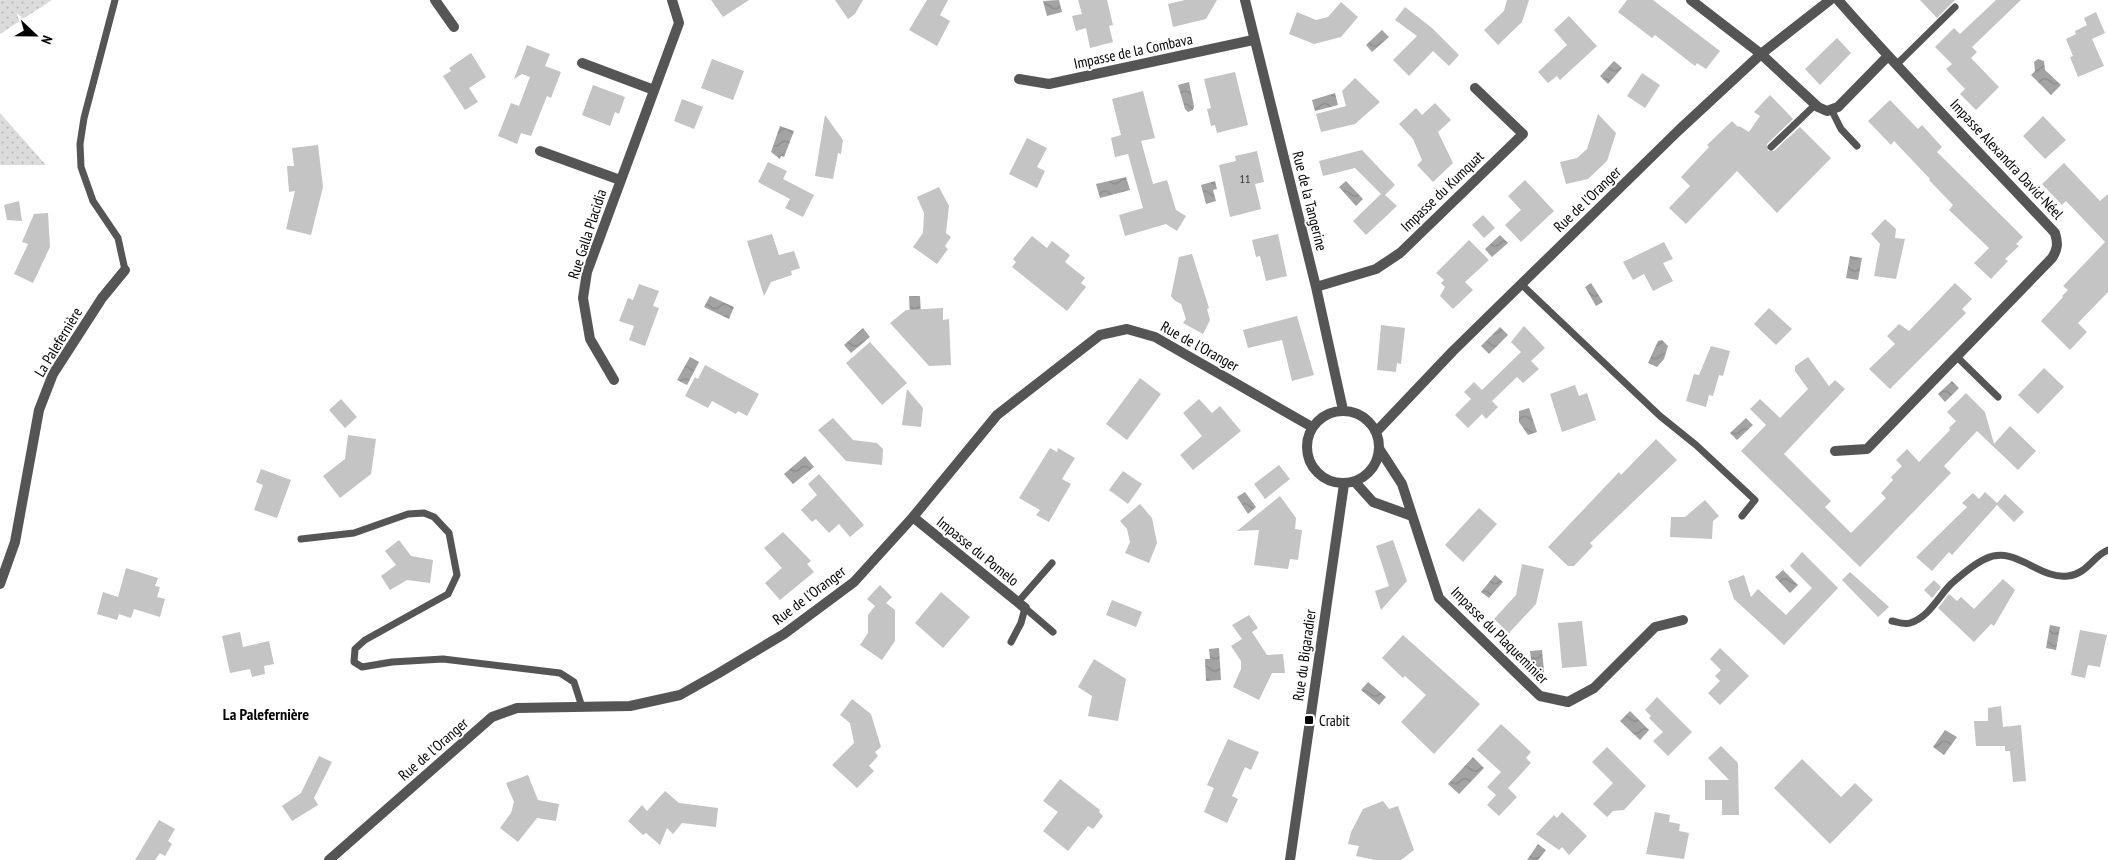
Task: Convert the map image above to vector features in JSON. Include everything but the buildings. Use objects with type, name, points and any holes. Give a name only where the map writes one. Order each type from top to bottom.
[{"type":"street","points":[[435,0],[454,26]]},
{"type":"street","name":"Rue Galla Placidia","points":[[614,380],[590,339],[583,298],[586,272],[679,23],[672,0]]},
{"type":"street","name":"Rue de la Tangerine","points":[[1245,0],[1253,40],[1316,286],[1343,410]]},
{"type":"street","points":[[1691,0],[1761,54],[1815,105],[1827,111],[1838,106],[1887,57]]},
{"type":"street","name":"Rue de l'Oranger","points":[[1376,432],[1521,284],[1679,130],[1761,54],[1830,0]]},
{"type":"street","name":"Impasse Alexandra David-Néel","points":[[1835,451],[1867,449],[2052,258],[2057,251],[2058,242],[2055,233],[1887,57],[1838,0]]},
{"type":"street","name":"Impasse de la Combava","points":[[1019,80],[1049,84],[1253,40]]},
{"type":"street","points":[[582,63],[654,90]]},
{"type":"street","name":"Impasse du Kumquat","points":[[1316,286],[1376,269],[1400,252],[1522,134],[1475,88]]},
{"type":"street","name":"Rue Galla Placidia","points":[[540,151],[620,180]]},
{"type":"street","name":"La Palefernière","points":[[0,584],[15,542],[39,410],[53,374],[102,298],[125,270]]},
{"type":"street","name":"Rue de l'Oranger","points":[[328,860],[492,717],[517,708],[630,706],[680,696],[784,634],[854,582],[912,517],[997,415],[1100,335],[1126,329],[1155,336],[1312,427]]},
{"type":"street","points":[[1343,410],[1357,413],[1368,420],[1376,432],[1380,450],[1376,464],[1367,475],[1355,482],[1344,484],[1328,481],[1318,474],[1310,464],[1306,452],[1307,439],[1312,427],[1320,418],[1331,412],[1343,410]]},
{"type":"street","name":"Impasse du Plaqueminier","points":[[1380,450],[1402,484],[1439,598],[1540,696],[1568,702],[1594,688],[1655,627],[1683,620]]},
{"type":"street","points":[[1355,482],[1372,502],[1412,516]]},
{"type":"street","name":"Rue du Bigaradier","points":[[1290,860],[1344,484]]},
{"type":"street","name":"Impasse du Pomelo","points":[[912,517],[1022,605]]},
{"type":"lane","points":[[115,0],[84,118],[80,144],[81,168],[93,200],[118,238],[125,270]]},
{"type":"lane","points":[[1896,66],[1955,7]]},
{"type":"lane","points":[[1771,147],[1815,105]]},
{"type":"lane","points":[[1831,109],[1841,128],[1857,146]]},
{"type":"lane","points":[[1521,284],[1660,416],[1696,445],[1754,500],[1742,516]]},
{"type":"lane","points":[[1957,357],[1998,397]]},
{"type":"lane","points":[[302,539],[354,533],[408,514],[424,513],[434,517],[449,534],[457,575],[448,594],[365,640],[355,649],[354,662],[362,667],[392,662],[443,659],[560,674],[574,682],[582,707]]},
{"type":"lane","points":[[1892,621],[1908,624],[1921,618],[1951,584],[1985,558],[2008,556],[2025,561],[2050,575],[2068,576],[2088,568],[2108,550]]},
{"type":"lane","points":[[1011,642],[1021,623],[1022,605],[1052,563]]},
{"type":"lane","points":[[1022,605],[1052,632]]},
{"type":"shaded area","points":[[0,0],[52,0],[0,34]]},
{"type":"shaded area","points":[[0,113],[46,165],[0,165]]},
{"type":"water","points":[[1059,0],[1062,12],[1047,16],[1043,1]]},
{"type":"water","points":[[1382,30],[1389,37],[1372,52],[1366,45]]},
{"type":"water","points":[[2038,59],[2044,61],[2045,70],[2061,85],[2051,95],[2031,75],[2035,71],[2034,62]]},
{"type":"water","points":[[1614,61],[1622,68],[1608,84],[1600,76]]},
{"type":"water","points":[[1189,82],[1194,106],[1193,110],[1188,112],[1185,109],[1178,85]]},
{"type":"water","points":[[1335,93],[1338,105],[1315,111],[1312,100]]},
{"type":"water","points":[[780,126],[794,131],[784,157],[781,156],[780,159],[771,152]]},
{"type":"water","points":[[1126,177],[1130,190],[1100,198],[1096,184]]},
{"type":"water","points":[[1215,181],[1217,189],[1213,190],[1216,201],[1206,204],[1201,185]]},
{"type":"water","points":[[1346,181],[1363,199],[1356,206],[1339,187]]},
{"type":"water","points":[[1500,235],[1508,243],[1492,257],[1485,249]]},
{"type":"water","points":[[1850,256],[1862,258],[1858,280],[1846,278]]},
{"type":"water","points":[[1591,283],[1603,302],[1596,306],[1585,287]]},
{"type":"water","points":[[710,296],[734,307],[729,319],[704,307]]},
{"type":"water","points":[[909,296],[920,296],[921,316],[910,317]]},
{"type":"water","points":[[1500,327],[1508,335],[1489,354],[1481,346]]},
{"type":"water","points":[[863,328],[870,337],[851,353],[844,345]]},
{"type":"water","points":[[1662,340],[1668,346],[1664,359],[1657,367],[1648,363],[1658,341]]},
{"type":"water","points":[[690,357],[699,362],[687,385],[677,380]]},
{"type":"water","points":[[1952,381],[1959,388],[1945,402],[1938,394]]},
{"type":"water","points":[[1529,408],[1537,432],[1528,435],[1519,422],[1519,411]]},
{"type":"water","points":[[1746,418],[1753,425],[1737,440],[1730,433]]},
{"type":"water","points":[[805,456],[814,467],[793,484],[784,474]]},
{"type":"water","points":[[1245,492],[1256,507],[1248,514],[1237,497]]},
{"type":"water","points":[[1783,570],[1798,585],[1790,593],[1775,577]]},
{"type":"water","points":[[1495,575],[1503,582],[1489,598],[1481,592]]},
{"type":"water","points":[[2050,625],[2060,627],[2056,650],[2046,648]]},
{"type":"water","points":[[1219,648],[1221,680],[1206,681],[1205,659],[1210,659],[1209,649]]},
{"type":"water","points":[[1542,650],[1544,671],[1542,675],[1533,675],[1530,651]]},
{"type":"water","points":[[1368,682],[1386,697],[1379,705],[1361,690]]},
{"type":"water","points":[[1630,711],[1649,730],[1640,740],[1620,721]]},
{"type":"water","points":[[1945,730],[1957,737],[1944,755],[1933,747]]},
{"type":"water","points":[[1473,757],[1484,768],[1459,794],[1448,784]]},
{"type":"water","points":[[1538,844],[1546,850],[1538,860],[1527,860]]},
{"type":"place","name":"Crabit","points":[[1309,720]]},
{"type":"district","name":"La Palefernière","points":[[266,714]]}]
